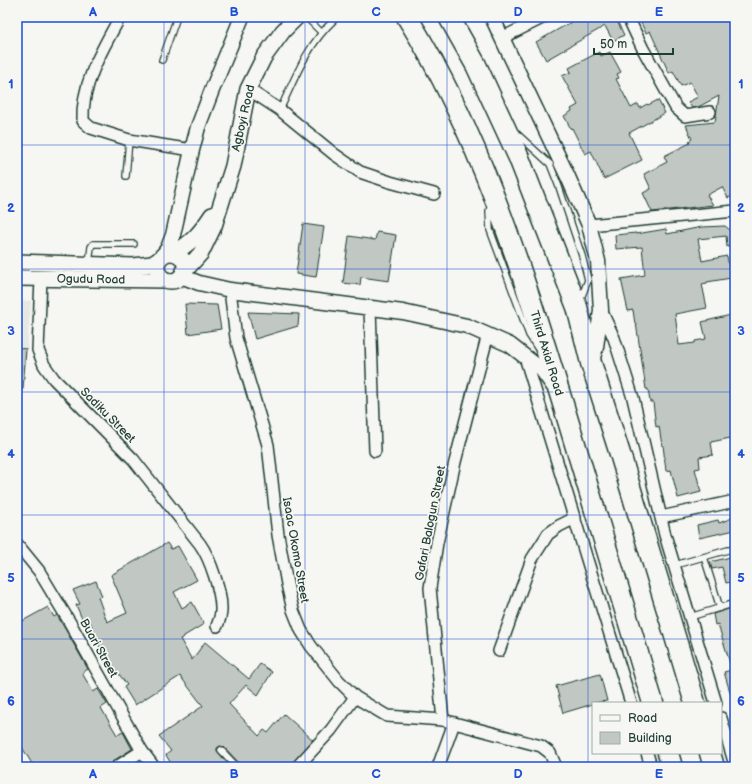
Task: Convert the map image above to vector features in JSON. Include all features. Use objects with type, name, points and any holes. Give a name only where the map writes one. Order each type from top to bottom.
[{"type":"highway","name":"Third Axial Road","points":[[406,17],[427,50],[465,126],[494,196],[536,315],[653,702]]},
{"type":"highway","points":[[449,17],[476,65],[519,158],[577,307],[591,363],[695,702]]},
{"type":"highway","points":[[668,754],[672,767]]},
{"type":"highway","points":[[710,754],[714,767]]},
{"type":"main road","name":"Agboyi Road","points":[[227,186],[233,166],[248,89],[264,57],[283,31],[297,17]]},
{"type":"main road","name":"Ogudu Road","points":[[17,262],[133,266],[152,264],[164,256],[183,248],[198,235],[213,213],[227,186]]},
{"type":"main road","points":[[182,274],[185,270],[184,261],[178,254],[164,256],[157,271],[165,280],[175,280],[182,274],[201,253],[214,226],[227,186]]},
{"type":"main road","name":"Ogudu Road","points":[[17,278],[165,280]]},
{"type":"street","points":[[120,17],[98,58],[88,86],[82,110],[83,121],[91,128],[129,140],[192,150]]},
{"type":"street","points":[[492,17],[568,177],[589,225],[598,261],[601,310],[596,347],[591,363]]},
{"type":"street","points":[[502,38],[544,17]]},
{"type":"street","points":[[628,17],[643,49],[676,108],[685,116],[710,112]]},
{"type":"street","points":[[164,256],[174,235],[192,150],[203,112],[240,18]]},
{"type":"street","points":[[248,89],[280,110],[334,154],[360,172],[434,194]]},
{"type":"street","points":[[589,225],[735,211]]},
{"type":"street","points":[[182,274],[199,283],[230,290],[403,312],[437,318],[468,326],[510,345],[542,370],[551,382],[562,403]]},
{"type":"street","name":"Sadiku Street","points":[[41,279],[38,350],[44,365],[54,379],[133,459],[182,519],[207,554],[216,583],[221,611],[217,626]]},
{"type":"street","name":"Isaac Okomo Street","points":[[230,290],[236,338],[268,444],[278,535],[287,584],[293,610],[301,630],[311,646],[339,681],[356,697],[388,716],[442,720],[541,746],[550,753],[556,767]]},
{"type":"street","points":[[370,309],[375,451]]},
{"type":"street","points":[[601,310],[614,338],[633,398],[661,517],[716,702]]},
{"type":"street","name":"Gafari Balogun Street","points":[[442,720],[432,614],[431,581],[437,543],[455,462],[488,334]]},
{"type":"street","points":[[525,357],[632,702]]},
{"type":"street","points":[[661,517],[735,501]]},
{"type":"street","points":[[499,652],[532,559],[548,534],[559,526],[575,518]]},
{"type":"street","name":"Buari Street","points":[[17,544],[39,571],[142,751],[154,767]]},
{"type":"street","points":[[299,766],[331,730],[356,697]]},
{"type":"street","points":[[722,721],[735,765]]},
{"type":"street","points":[[438,767],[454,724]]},
{"type":"street","points":[[117,767],[142,751]]},
{"type":"street","points":[[647,754],[651,767]]},
{"type":"lane","points":[[162,60],[177,17]]},
{"type":"lane","points":[[306,17],[321,32]]},
{"type":"lane","points":[[280,110],[305,57],[321,32],[334,20]]},
{"type":"lane","points":[[500,119],[530,144],[550,164],[582,256],[588,280],[583,296],[577,307]]},
{"type":"lane","points":[[126,176],[129,140]]},
{"type":"lane","points":[[89,264],[91,246],[93,244],[134,244]]},
{"type":"lane","points":[[675,565],[728,550],[735,550]]},
{"type":"lane","points":[[704,557],[720,608]]},
{"type":"lane","points":[[690,617],[735,603]]},
{"type":"lane","points":[[221,750],[237,767]]},
{"type":"shaded area","points":[[17,300],[31,301],[20,436],[17,442]]},
{"type":"building","points":[[571,17],[615,17],[624,35],[613,41],[605,26],[546,60],[536,42],[573,21]]},
{"type":"building","points":[[638,17],[735,17],[735,195],[728,198],[722,187],[707,195],[713,205],[652,212],[643,193],[651,189],[644,174],[667,162],[664,156],[690,143],[689,141],[692,139],[686,125],[715,122],[719,96],[698,107],[692,108],[688,102],[698,97],[690,82],[681,86],[673,71],[669,73],[650,31],[646,33]]},
{"type":"building","points":[[599,52],[601,56],[610,52],[621,72],[617,74],[619,78],[616,79],[631,108],[638,104],[640,108],[658,100],[665,113],[629,133],[642,160],[604,179],[591,151],[585,154],[564,116],[578,105],[562,76],[571,72],[569,68]]},
{"type":"building","points":[[303,224],[324,227],[316,277],[296,274]]},
{"type":"building","points":[[725,226],[735,234],[735,246],[727,247],[726,236],[698,239],[702,261],[727,256],[731,278],[702,284],[707,308],[675,314],[679,345],[695,343],[695,341],[706,339],[702,322],[735,314],[735,437],[711,442],[713,455],[699,457],[700,468],[695,469],[701,492],[678,498],[671,470],[666,471],[659,426],[656,427],[653,402],[650,402],[648,389],[646,389],[633,310],[628,311],[621,279],[645,275],[642,247],[616,249],[615,235],[636,234],[666,229],[667,234],[702,227]]},
{"type":"building","points":[[377,232],[396,235],[389,281],[361,277],[360,285],[343,283],[349,236],[375,240]]},
{"type":"building","points":[[185,304],[217,305],[221,329],[188,334]]},
{"type":"building","points":[[248,312],[299,314],[298,326],[255,339]]},
{"type":"building","points":[[17,348],[26,349],[23,389],[17,389]]},
{"type":"building","points":[[735,517],[735,530],[699,538],[697,525],[718,520],[719,523]]},
{"type":"building","points":[[167,543],[171,549],[178,546],[197,580],[174,592],[182,608],[192,602],[204,624],[180,639],[192,660],[205,642],[249,679],[260,664],[272,672],[258,695],[246,685],[229,704],[259,736],[264,730],[268,733],[284,714],[313,740],[289,767],[243,767],[224,747],[220,746],[217,748],[217,751],[228,764],[224,767],[173,767],[166,755],[171,751],[159,736],[203,706],[180,676],[135,705],[124,687],[127,685],[110,662],[106,663],[89,619],[83,621],[76,605],[80,604],[73,590],[96,581],[102,596],[98,597],[107,622],[127,613],[111,575]]},
{"type":"building","points":[[735,556],[735,565],[732,565],[735,581],[726,583],[722,567],[712,569],[710,562]]},
{"type":"building","points":[[48,607],[54,617],[57,615],[88,669],[82,673],[93,692],[98,689],[107,704],[101,708],[117,735],[123,732],[132,749],[113,761],[110,767],[34,767],[17,739],[17,624]]},
{"type":"building","points":[[735,607],[735,701],[733,702],[724,672],[732,670],[718,624],[715,625],[713,614]]},
{"type":"building","points":[[600,674],[607,701],[592,702],[592,704],[563,713],[556,686]]}]
